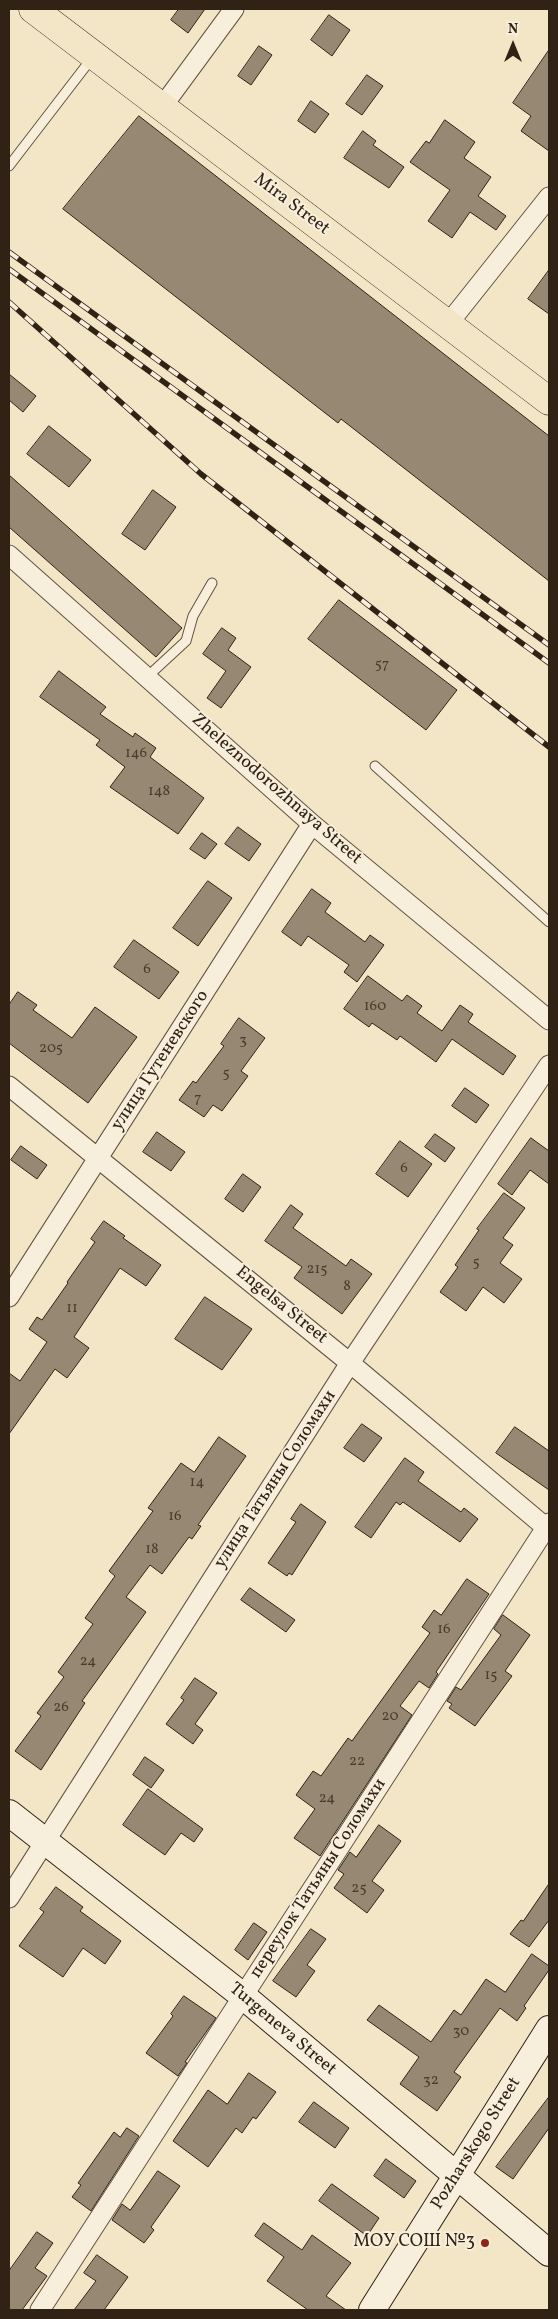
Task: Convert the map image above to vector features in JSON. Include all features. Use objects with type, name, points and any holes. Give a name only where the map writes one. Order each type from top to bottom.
[{"type":"main road","name":"Mira Street","points":[[33,9],[549,401]]},
{"type":"main road","name":"Turgeneva Street","points":[[9,1813],[244,1996],[549,2253]]},
{"type":"main road","name":"Pozharskogo Street","points":[[372,2310],[549,2029]]},
{"type":"street","points":[[162,108],[234,9]]},
{"type":"street","points":[[448,324],[549,197]]},
{"type":"street","name":"Zheleznodorozhnaya Street","points":[[9,555],[312,824],[549,1020]]},
{"type":"street","name":"улица Гутеневского","points":[[9,1297],[312,824]]},
{"type":"street","name":"улица Татьяны Соломахи","points":[[9,1898],[350,1363],[549,1066]]},
{"type":"street","name":"Engelsa Street","points":[[9,1086],[350,1363],[548,1527]]},
{"type":"street","name":"переулок Татьяны Соломахи","points":[[40,2310],[548,1527]]},
{"type":"lane","points":[[9,166],[94,55]]},
{"type":"lane","points":[[147,677],[186,641],[193,616],[212,583]]},
{"type":"lane","points":[[375,766],[549,922]]},
{"type":"building","points":[[179,9],[205,9],[188,33],[171,20]]},
{"type":"building","points":[[329,15],[350,30],[332,56],[311,40]]},
{"type":"building","points":[[259,46],[272,55],[251,85],[238,76]]},
{"type":"building","points":[[549,50],[549,151],[521,131],[531,116],[513,103]]},
{"type":"building","points":[[367,75],[383,86],[362,115],[346,104]]},
{"type":"building","points":[[311,101],[329,114],[315,133],[298,121]]},
{"type":"building","points":[[139,116],[549,436],[549,581],[341,419],[338,423],[63,209]]},
{"type":"building","points":[[445,120],[475,142],[464,158],[491,177],[478,196],[506,216],[496,230],[470,212],[452,238],[428,221],[450,190],[410,162],[426,141],[429,143]]},
{"type":"building","points":[[363,131],[376,141],[373,145],[404,167],[389,188],[344,158]]},
{"type":"building","points":[[549,270],[549,314],[528,299]]},
{"type":"building","points":[[9,374],[36,396],[23,412],[9,400]]},
{"type":"building","points":[[49,426],[91,460],[69,487],[27,454]]},
{"type":"building","points":[[9,475],[182,628],[156,657],[9,527]]},
{"type":"building","points":[[153,490],[176,507],[145,550],[122,534]]},
{"type":"building","points":[[339,600],[457,690],[426,730],[308,639]]},
{"type":"building","points":[[222,628],[236,638],[228,650],[251,667],[221,708],[207,698],[226,671],[203,654]]},
{"type":"building","points":[[59,671],[106,707],[100,714],[133,737],[135,733],[156,748],[150,757],[204,798],[178,834],[110,787],[125,767],[96,745],[100,740],[40,697]]},
{"type":"building","points":[[238,827],[261,844],[249,861],[225,844]]},
{"type":"building","points":[[202,833],[217,844],[205,859],[190,849]]},
{"type":"building","points":[[208,881],[232,898],[198,946],[173,928]]},
{"type":"building","points":[[312,889],[331,903],[325,912],[365,942],[370,935],[384,945],[357,982],[344,972],[349,965],[308,936],[301,946],[282,932]]},
{"type":"building","points":[[134,940],[179,972],[159,999],[114,967]]},
{"type":"building","points":[[368,976],[402,1001],[407,995],[422,1006],[417,1013],[442,1031],[460,1005],[473,1014],[468,1022],[516,1056],[503,1075],[452,1039],[436,1062],[400,1036],[397,1040],[372,1023],[369,1027],[344,1009]]},
{"type":"building","points":[[18,992],[37,1005],[33,1010],[72,1038],[95,1007],[137,1037],[88,1103],[9,1043],[9,1005]]},
{"type":"building","points":[[239,1018],[265,1038],[241,1071],[248,1076],[222,1111],[213,1105],[204,1117],[179,1100],[193,1081],[196,1083],[224,1046],[221,1044]]},
{"type":"building","points":[[465,1088],[489,1105],[476,1123],[452,1106]]},
{"type":"building","points":[[157,1132],[185,1152],[171,1171],[143,1152]]},
{"type":"building","points":[[435,1134],[455,1148],[445,1162],[425,1147]]},
{"type":"building","points":[[531,1138],[549,1151],[549,1184],[530,1170],[512,1195],[498,1184]]},
{"type":"building","points":[[400,1141],[432,1164],[408,1197],[376,1174]]},
{"type":"building","points":[[21,1146],[47,1165],[37,1179],[11,1160]]},
{"type":"building","points":[[243,1174],[261,1187],[243,1212],[225,1199]]},
{"type":"building","points":[[504,1193],[525,1208],[503,1238],[513,1245],[500,1263],[522,1279],[504,1303],[483,1287],[466,1311],[440,1292],[458,1267],[455,1265],[479,1230],[477,1229]]},
{"type":"building","points":[[291,1205],[303,1214],[293,1228],[346,1266],[351,1259],[372,1274],[342,1314],[294,1278],[302,1267],[265,1241]]},
{"type":"building","points":[[104,1221],[125,1236],[123,1238],[161,1265],[146,1286],[120,1268],[74,1337],[89,1348],[67,1378],[55,1369],[9,1434],[9,1373],[20,1381],[47,1342],[29,1329],[37,1317],[42,1320],[68,1283],[95,1242],[91,1239]]},
{"type":"building","points":[[205,1297],[252,1329],[222,1370],[175,1339]]},
{"type":"building","points":[[362,1424],[382,1438],[364,1462],[344,1448]]},
{"type":"building","points":[[515,1427],[549,1451],[549,1490],[496,1453]]},
{"type":"building","points":[[219,1437],[246,1456],[198,1525],[201,1526],[192,1539],[189,1537],[162,1574],[150,1565],[126,1597],[146,1612],[82,1701],[85,1703],[41,1770],[15,1751],[41,1716],[37,1713],[64,1677],[58,1672],[93,1624],[85,1618],[115,1576],[109,1571],[153,1511],[148,1508],[181,1463],[194,1472]]},
{"type":"building","points":[[405,1458],[424,1472],[418,1481],[461,1512],[464,1508],[478,1519],[460,1542],[403,1502],[400,1505],[396,1502],[371,1538],[355,1527]]},
{"type":"building","points":[[301,1504],[326,1522],[292,1575],[289,1573],[287,1576],[268,1563],[296,1522],[291,1519]]},
{"type":"building","points":[[467,1579],[489,1594],[436,1672],[438,1674],[429,1688],[419,1681],[400,1706],[412,1715],[320,1856],[294,1838],[315,1809],[296,1795],[313,1771],[321,1776],[348,1738],[352,1741],[430,1633],[422,1627],[434,1610],[441,1615]]},
{"type":"building","points":[[250,1588],[295,1620],[286,1632],[241,1600]]},
{"type":"building","points":[[503,1615],[530,1635],[505,1671],[512,1676],[475,1726],[449,1708],[452,1704],[447,1701],[456,1687],[461,1690],[501,1635],[494,1629]]},
{"type":"building","points":[[195,1678],[217,1693],[195,1724],[203,1730],[193,1744],[166,1724],[184,1700],[181,1698]]},
{"type":"building","points":[[145,1757],[164,1770],[151,1788],[133,1775]]},
{"type":"building","points":[[148,1789],[203,1829],[194,1842],[181,1833],[165,1855],[123,1825]]},
{"type":"building","points":[[379,1825],[401,1841],[372,1881],[384,1890],[367,1913],[334,1888],[344,1874],[338,1870],[350,1852],[356,1857]]},
{"type":"building","points":[[549,1884],[549,1920],[529,1947],[510,1934],[521,1920],[523,1921]]},
{"type":"building","points":[[56,1887],[83,1907],[80,1911],[121,1941],[105,1964],[83,1948],[63,1977],[19,1946],[44,1912],[40,1909]]},
{"type":"building","points":[[254,1923],[267,1932],[248,1960],[235,1950]]},
{"type":"building","points":[[311,1929],[326,1939],[307,1965],[315,1971],[296,1997],[273,1981]]},
{"type":"building","points":[[532,1954],[549,1966],[549,1970],[524,2006],[526,2008],[517,2021],[500,2008],[454,2072],[461,2077],[437,2111],[400,2084],[419,2057],[367,2020],[379,2005],[431,2042],[454,2010],[461,2015],[486,1979],[505,1992]]},
{"type":"building","points":[[184,1996],[216,2018],[185,2062],[187,2063],[178,2076],[146,2053],[173,2016],[171,2014]]},
{"type":"building","points":[[249,2073],[276,2092],[256,2119],[253,2117],[242,2133],[236,2128],[208,2167],[173,2141],[208,2090],[227,2104]]},
{"type":"building","points":[[549,2097],[549,2128],[513,2179],[496,2167]]},
{"type":"building","points":[[314,2102],[349,2128],[335,2148],[299,2122]]},
{"type":"building","points":[[127,2128],[139,2136],[91,2211],[72,2197],[81,2185],[78,2183],[114,2132],[120,2137]]},
{"type":"building","points":[[386,2159],[416,2181],[404,2198],[374,2176]]},
{"type":"building","points":[[158,2171],[180,2186],[151,2227],[154,2230],[144,2243],[112,2220],[122,2204],[130,2210]]},
{"type":"building","points":[[332,2184],[379,2218],[367,2236],[319,2201]]},
{"type":"building","points":[[264,2223],[302,2250],[312,2235],[351,2263],[326,2296],[346,2310],[308,2310],[267,2281],[284,2257],[255,2236]]},
{"type":"building","points":[[37,2232],[53,2243],[35,2268],[47,2276],[22,2310],[9,2310],[9,2271]]},
{"type":"building","points":[[97,2255],[128,2277],[104,2310],[74,2310],[96,2281],[84,2273]]},
{"type":"railway","points":[[9,252],[549,645]]},
{"type":"railway","points":[[9,269],[549,663]]},
{"type":"railway","points":[[9,302],[201,474],[549,747]]},
{"type":"place","name":"МОУ СОШ №3","points":[[485,2243]]}]
